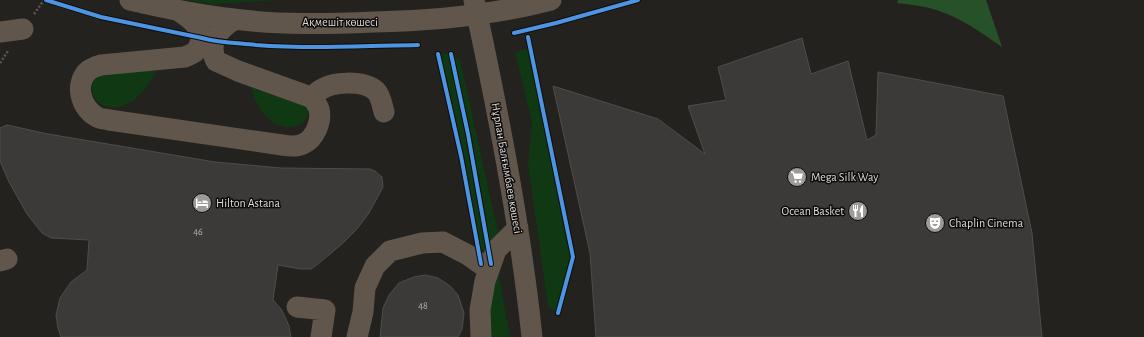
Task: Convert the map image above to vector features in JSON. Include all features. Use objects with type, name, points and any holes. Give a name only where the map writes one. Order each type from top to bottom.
[{"type":"street","name":"Ақмешіт көшесі","points":[[130,0],[180,12],[235,19],[304,23],[359,23],[448,18],[475,7],[510,9],[551,0]]},
{"type":"street","name":"Нұрлан Балғымбаев көшесі","points":[[475,7],[511,179],[532,337]]},
{"type":"street","points":[[180,12],[191,19],[199,29],[202,38],[199,47],[193,54],[185,57],[101,65],[90,70],[82,79],[80,87],[82,99],[91,112],[98,117],[109,120],[292,146],[303,144],[317,131],[320,120],[319,109],[313,98],[238,71],[216,61],[212,52],[214,41],[218,32],[225,25],[235,19]]},
{"type":"street","points":[[0,32],[23,29]]},
{"type":"street","points":[[313,98],[318,91],[327,86],[360,84],[370,87],[377,92],[382,100],[384,112]]},
{"type":"street","points":[[480,337],[480,310],[485,281],[485,267],[496,250],[518,228]]},
{"type":"street","points":[[357,337],[363,312],[365,288],[375,266],[390,251],[422,244],[443,242],[468,255],[485,267]]},
{"type":"street","points":[[297,307],[326,310],[321,337]]},
{"type":"path","points":[[438,54],[485,267]]},
{"type":"green space","points":[[185,0],[279,0],[212,4]]},
{"type":"green space","points":[[898,0],[986,0],[1002,47],[975,28],[946,13],[925,7],[897,3]]},
{"type":"green space","points":[[531,48],[573,257],[558,313],[548,306],[528,165],[532,122],[515,52]]},
{"type":"green space","points":[[438,54],[451,54],[460,60],[498,232],[489,250],[478,251],[461,156]]},
{"type":"green space","points":[[143,71],[156,71],[144,91],[128,104],[109,107],[98,102],[94,97],[92,84],[98,77]]},
{"type":"green space","points":[[250,82],[309,106],[308,114],[305,120],[294,127],[280,126],[274,123],[258,106]]},
{"type":"green space","points":[[498,271],[510,337],[488,337],[491,293]]},
{"type":"building","name":"Mega Silk Way","points":[[802,38],[811,74],[848,61],[867,140],[876,135],[878,72],[1003,96],[1032,233],[1042,337],[596,337],[590,253],[553,86],[658,119],[705,154],[688,106],[726,100],[718,67]]},
{"type":"building","points":[[7,125],[48,134],[215,162],[281,168],[370,169],[382,177],[383,187],[369,213],[357,229],[318,264],[311,269],[301,269],[278,265],[273,300],[281,309],[285,317],[289,326],[291,337],[61,337],[56,315],[60,298],[71,282],[87,270],[89,240],[51,238],[42,233],[27,214],[9,182],[0,161],[0,128]]},
{"type":"building","points":[[425,275],[438,278],[450,286],[458,295],[464,313],[462,329],[458,337],[380,337],[383,308],[389,295],[399,283],[414,277]]},
{"type":"cycle path","points":[[46,0],[101,17],[222,42],[296,47],[418,45]]},
{"type":"cycle path","points":[[514,33],[638,0]]},
{"type":"cycle path","points":[[528,37],[573,257],[558,313]]},
{"type":"cycle path","points":[[438,54],[461,156],[481,264]]},
{"type":"cycle path","points":[[451,54],[468,134],[491,264]]},
{"type":"place","name":"Mega Silk Way","points":[[797,177]]},
{"type":"place","name":"Hilton Astana","points":[[202,203]]},
{"type":"place","name":"Ocean Basket","points":[[858,211]]},
{"type":"place","name":"Chaplin Cinema","points":[[935,223]]}]
